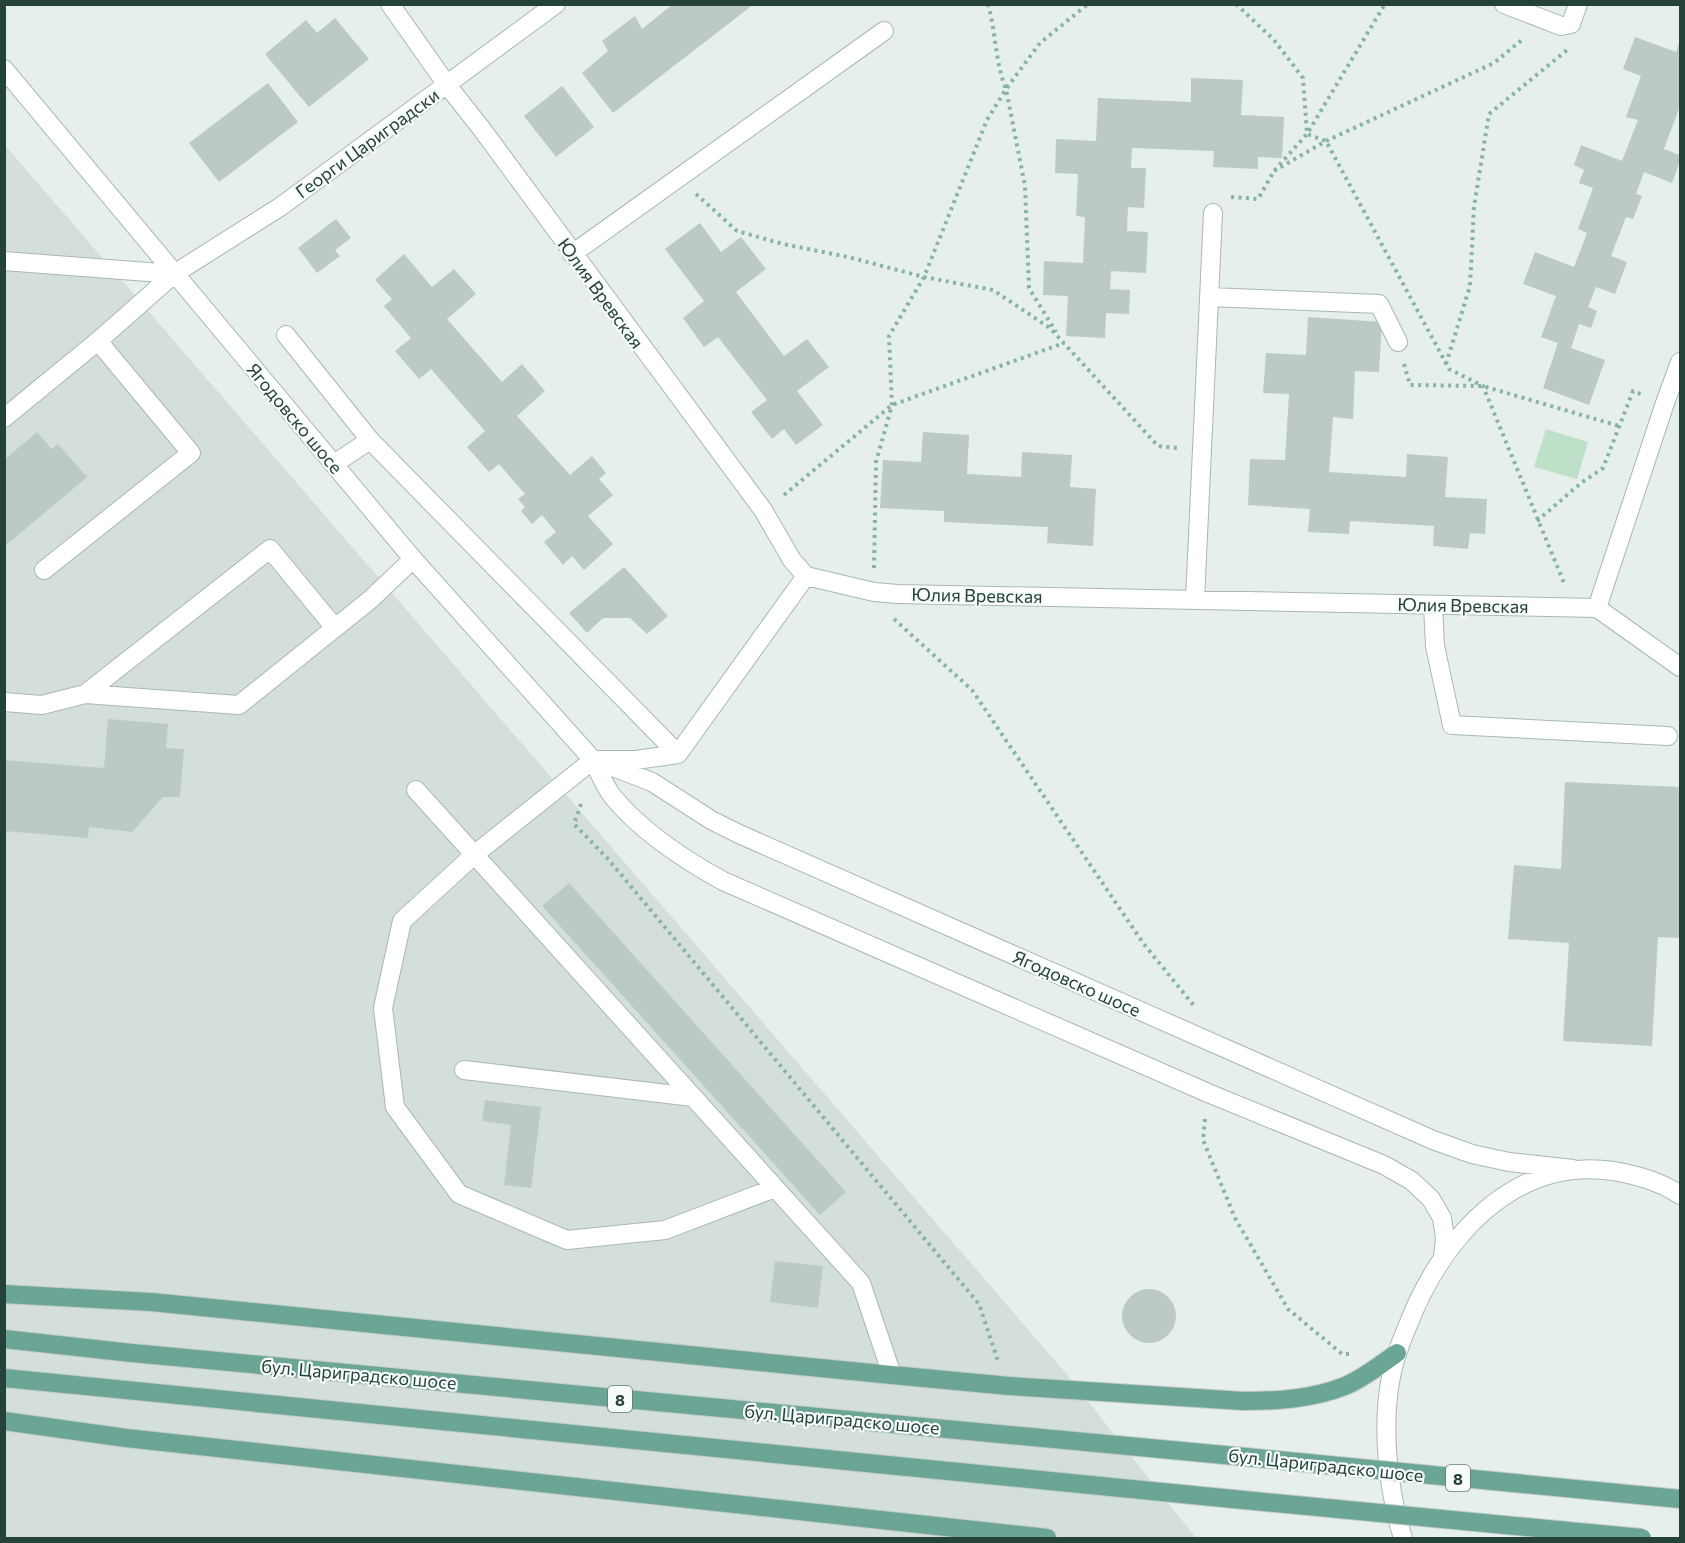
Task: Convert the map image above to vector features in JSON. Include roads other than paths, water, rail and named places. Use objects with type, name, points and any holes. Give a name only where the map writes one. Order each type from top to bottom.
[{"type":"main road","points":[[4,1294],[150,1302],[1009,1386],[1243,1401],[1281,1401],[1344,1386],[1397,1353]]},
{"type":"main road","name":"бул. Цариградско шосе","points":[[4,1339],[1680,1499]]},
{"type":"main road","name":"бул. Цариградско шосе","points":[[4,1378],[1642,1539]]},
{"type":"main road","points":[[4,1421],[138,1439],[1047,1539]]},
{"type":"street","name":"Юлия Вревская","points":[[390,4],[447,85],[763,510],[792,560],[806,576],[874,592],[1597,608]]},
{"type":"street","name":"Георги Цариградски","points":[[4,418],[98,341],[174,274],[280,207],[555,4]]},
{"type":"street","points":[[1504,4],[1561,26],[1570,24],[1578,4]]},
{"type":"street","points":[[572,254],[884,31]]},
{"type":"street","name":"Ягодовско шосе","points":[[4,69],[413,559],[593,760],[611,795],[631,816],[675,852],[714,876],[1208,1093],[1384,1165],[1412,1181],[1431,1198],[1442,1218],[1445,1238],[1443,1257]]},
{"type":"street","points":[[1195,600],[1213,213]]},
{"type":"street","points":[[4,261],[174,274]]},
{"type":"street","points":[[1209,297],[1379,304],[1398,342]]},
{"type":"street","points":[[286,335],[370,440],[678,754]]},
{"type":"street","points":[[44,570],[190,453],[98,341]]},
{"type":"street","points":[[1680,362],[1597,608],[1680,667]]},
{"type":"street","points":[[334,464],[370,440]]},
{"type":"street","points":[[85,694],[270,549],[335,628]]},
{"type":"street","points":[[4,702],[42,705],[85,694],[239,705],[371,599],[413,559]]},
{"type":"street","points":[[775,1188],[665,1230],[567,1240],[459,1194],[395,1107],[383,1008],[402,921],[475,854],[593,760],[636,760],[678,754],[806,576]]},
{"type":"street","points":[[1433,604],[1435,646],[1452,725],[1668,736]]},
{"type":"street","name":"Ягодовско шосе","points":[[593,760],[652,782],[711,820],[739,834],[1433,1140],[1472,1154],[1509,1162],[1573,1169]]},
{"type":"street","points":[[416,790],[861,1283],[892,1375]]},
{"type":"street","points":[[464,1070],[693,1097]]},
{"type":"street","points":[[1403,1539],[1394,1497],[1387,1430],[1387,1402],[1397,1353],[1415,1307],[1443,1257],[1476,1217],[1497,1201],[1518,1188],[1573,1169],[1630,1174],[1654,1180],[1680,1195]]}]
